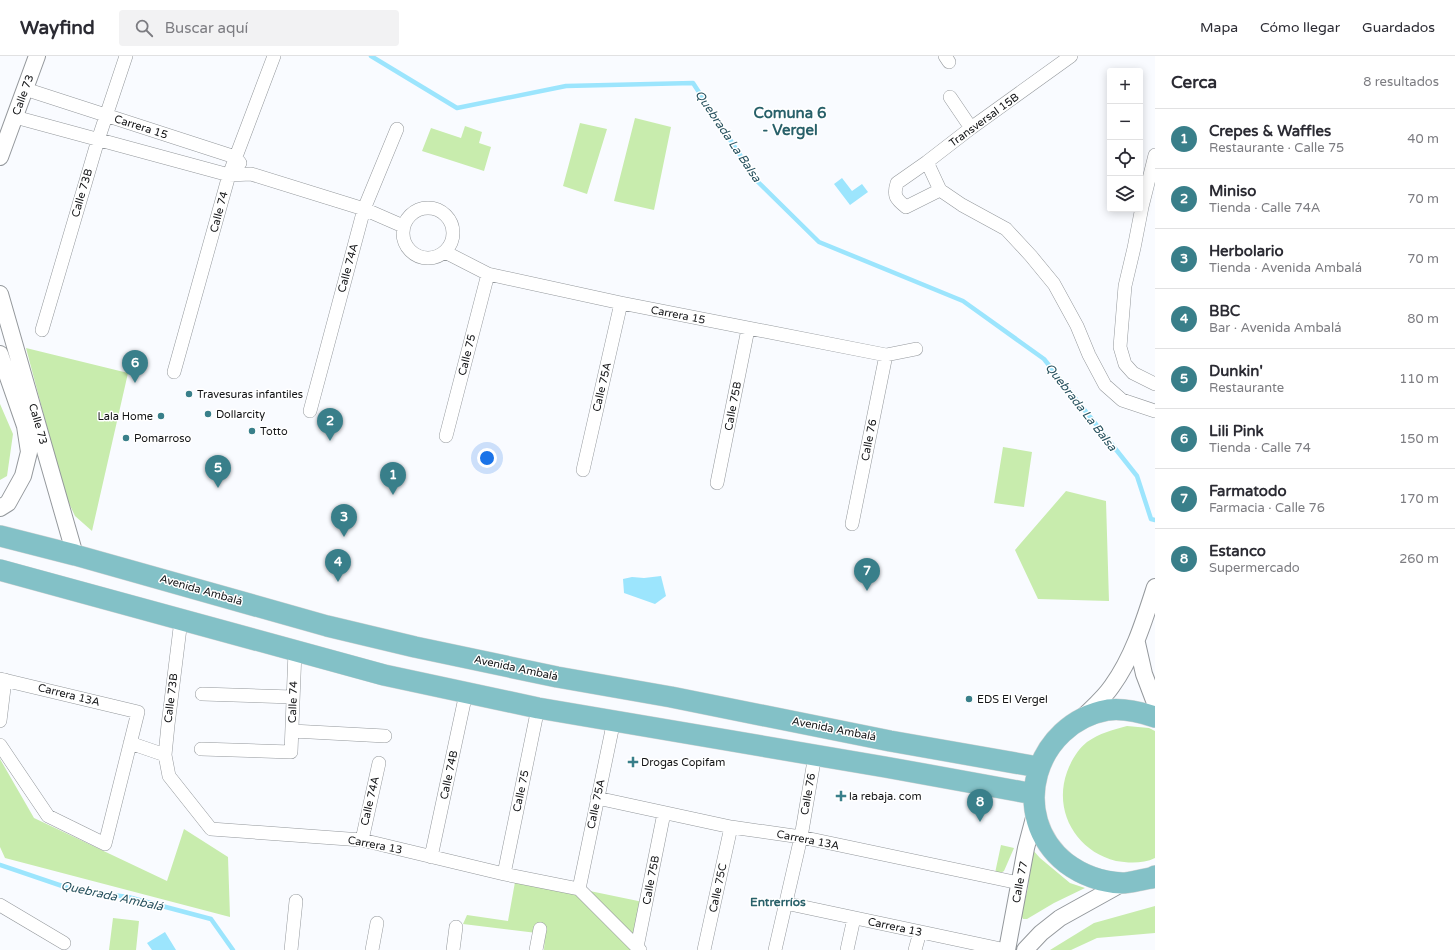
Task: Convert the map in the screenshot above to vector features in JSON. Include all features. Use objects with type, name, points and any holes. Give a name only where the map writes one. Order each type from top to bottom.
[{"type":"main road","name":"Avenida Ambalá","points":[[0,536],[75,555],[327,626],[415,647],[557,677],[671,697],[890,741],[1038,767]]},
{"type":"main road","points":[[0,570],[295,652],[384,675],[538,708],[885,766],[1034,804]]},
{"type":"main road","points":[[1155,717],[1137,711],[1108,710],[1081,719],[1063,732],[1048,748],[1038,767],[1034,804],[1044,837],[1058,856],[1077,871],[1099,880],[1123,883],[1152,878],[1155,876]]},
{"type":"street","name":"Calle 73","points":[[0,157],[37,56]]},
{"type":"street","name":"Calle 73B","points":[[42,330],[98,140],[126,56]]},
{"type":"street","name":"Calle 74","points":[[174,372],[229,175],[274,56]]},
{"type":"street","name":"Transversal 15B","points":[[940,190],[906,208],[897,200],[894,192],[896,183],[927,162],[971,128],[1071,56]]},
{"type":"street","name":"Carrera 15","points":[[25,89],[235,157],[251,174]]},
{"type":"street","points":[[950,97],[971,128]]},
{"type":"street","name":"Carrera 15","points":[[15,118],[229,175],[251,174],[364,209],[404,226]]},
{"type":"street","name":"Calle 74A","points":[[310,411],[364,209],[397,129]]},
{"type":"street","points":[[1155,155],[1125,286],[1120,347],[1125,364],[1134,373],[1155,384]]},
{"type":"street","points":[[927,162],[940,190],[962,205],[1006,229],[1054,284],[1077,326],[1089,355],[1105,385],[1122,400],[1155,412]]},
{"type":"street","points":[[430,207],[438,209],[446,214],[451,220],[454,229],[454,238],[445,252],[430,258],[422,257],[414,254],[408,249],[404,242],[404,226],[407,218],[413,212],[421,208],[430,207]]},
{"type":"street","name":"Carrera 15","points":[[445,252],[488,274],[621,303],[886,355],[916,349]]},
{"type":"street","name":"Calle 75","points":[[446,436],[488,274]]},
{"type":"street","name":"Calle 73","points":[[0,294],[75,555]]},
{"type":"street","name":"Calle 75A","points":[[583,470],[621,303]]},
{"type":"street","name":"Calle 75B","points":[[717,483],[748,328]]},
{"type":"street","name":"Calle 73","points":[[0,354],[25,426],[29,452],[23,476],[8,503],[0,508]]},
{"type":"street","name":"Calle 76","points":[[852,524],[886,355]]},
{"type":"street","points":[[1081,719],[1112,686],[1137,643],[1155,587]]},
{"type":"street","name":"Calle 73B","points":[[169,776],[166,754],[168,725],[182,620]]},
{"type":"street","points":[[1137,643],[1144,674],[1155,703]]},
{"type":"street","name":"Calle 74","points":[[201,748],[291,752],[295,652]]},
{"type":"street","points":[[0,722],[2,679]]},
{"type":"street","name":"Carrera 13A","points":[[2,679],[138,712],[130,743]]},
{"type":"street","name":"Calle 74B","points":[[431,857],[466,693]]},
{"type":"street","points":[[202,694],[293,697]]},
{"type":"street","name":"Calle 75","points":[[504,874],[538,708]]},
{"type":"street","name":"Calle 75A","points":[[579,889],[614,720]]},
{"type":"street","points":[[292,730],[385,736]]},
{"type":"street","points":[[0,745],[48,816],[105,844],[130,743],[166,754]]},
{"type":"street","name":"Calle 76","points":[[775,950],[801,837],[815,755]]},
{"type":"street","name":"Calle 74A","points":[[362,840],[379,763]]},
{"type":"street","name":"Carrera 13","points":[[169,776],[211,829],[362,840],[504,874],[579,889]]},
{"type":"street","name":"Carrera 13A","points":[[597,798],[731,827],[801,837],[1019,883]]},
{"type":"street","name":"Calle 77","points":[[1006,950],[1034,804]]},
{"type":"street","name":"Calle 75B","points":[[639,949],[664,813]]},
{"type":"street","name":"Calle 75C","points":[[704,950],[731,827]]},
{"type":"street","points":[[1025,950],[1060,918],[1123,883]]},
{"type":"street","points":[[579,889],[639,949]]},
{"type":"street","points":[[290,950],[296,901]]},
{"type":"street","name":"Carrera 13","points":[[785,903],[1006,950]]},
{"type":"street","points":[[0,905],[64,943]]},
{"type":"street","points":[[847,950],[854,918]]},
{"type":"street","points":[[372,950],[377,922]]},
{"type":"street","points":[[453,950],[456,927]]},
{"type":"street","points":[[536,950],[540,929]]},
{"type":"street","points":[[915,950],[920,932]]},
{"type":"green space","points":[[635,118],[671,127],[654,210],[614,201]]},
{"type":"green space","points":[[580,123],[607,129],[587,194],[563,186]]},
{"type":"green space","points":[[465,126],[482,132],[479,143],[491,147],[484,171],[422,151],[431,128],[461,138]]},
{"type":"green space","points":[[26,348],[128,373],[92,531],[75,516],[65,495]]},
{"type":"green space","points":[[0,404],[13,434],[7,476],[0,480]]},
{"type":"green space","points":[[1003,447],[1032,452],[1024,507],[994,503]]},
{"type":"green space","points":[[1066,491],[1106,501],[1109,601],[1038,599],[1015,550]]},
{"type":"green space","points":[[1127,726],[1149,728],[1155,731],[1155,858],[1130,863],[1116,861],[1102,856],[1079,839],[1071,827],[1066,815],[1063,801],[1063,787],[1067,772],[1081,748],[1097,736],[1111,730]]},
{"type":"green space","points":[[0,759],[34,818],[167,881],[184,829],[228,857],[230,917],[5,858],[0,847]]},
{"type":"green space","points":[[1001,845],[1014,848],[1004,871],[999,874],[995,873]]},
{"type":"green space","points":[[1032,849],[1040,858],[1070,883],[1085,888],[1054,903],[1027,919],[1023,919],[1021,915],[1028,888]]},
{"type":"green space","points":[[515,882],[579,890],[632,950],[544,950],[545,934],[463,924],[467,915],[508,921]]},
{"type":"green space","points":[[585,890],[643,902],[635,939]]},
{"type":"green space","points":[[1155,906],[1155,933],[1097,938],[1071,950],[1050,950],[1094,923]]},
{"type":"green space","points":[[113,918],[139,921],[136,950],[109,950]]},
{"type":"water","points":[[842,178],[852,191],[862,184],[868,192],[850,205],[834,184]]},
{"type":"water","points":[[661,576],[666,596],[655,604],[624,593],[623,579],[632,577],[644,578]]},
{"type":"water","points":[[165,932],[176,950],[152,950],[147,943]]},
{"type":"waterway","name":"Quebrada La Balsa","points":[[371,56],[457,108],[566,86],[693,83],[757,181],[819,242],[963,301],[1044,359],[1137,476],[1151,519],[1155,520]]},
{"type":"waterway","name":"Quebrada Ambalá","points":[[0,865],[74,890],[128,897],[211,919],[233,950]]},
{"type":"place","name":"Lili Pink","points":[[135,383]]},
{"type":"place","name":"Travesuras infantiles","points":[[189,394]]},
{"type":"place","name":"Dollarcity","points":[[208,414]]},
{"type":"place","name":"Lala Home","points":[[161,416]]},
{"type":"place","name":"Totto","points":[[252,431]]},
{"type":"place","name":"Pomarroso","points":[[126,438]]},
{"type":"place","name":"Miniso","points":[[330,441]]},
{"type":"place","name":"Dunkin'","points":[[218,488]]},
{"type":"place","name":"Crepes & Waffles","points":[[393,495]]},
{"type":"place","name":"Herbolario","points":[[344,537]]},
{"type":"place","name":"BBC","points":[[338,582]]},
{"type":"place","name":"Farmatodo","points":[[867,591]]},
{"type":"place","name":"EDS El Vergel","points":[[969,699]]},
{"type":"place","name":"Drogas Copifam","points":[[633,762]]},
{"type":"place","name":"la rebaja. com","points":[[841,796]]},
{"type":"place","name":"Estanco","points":[[980,822]]},
{"type":"district","name":"Comuna 6 - Vergel","points":[[790,122]]},
{"type":"district","name":"Entrerríos","points":[[778,902]]}]
